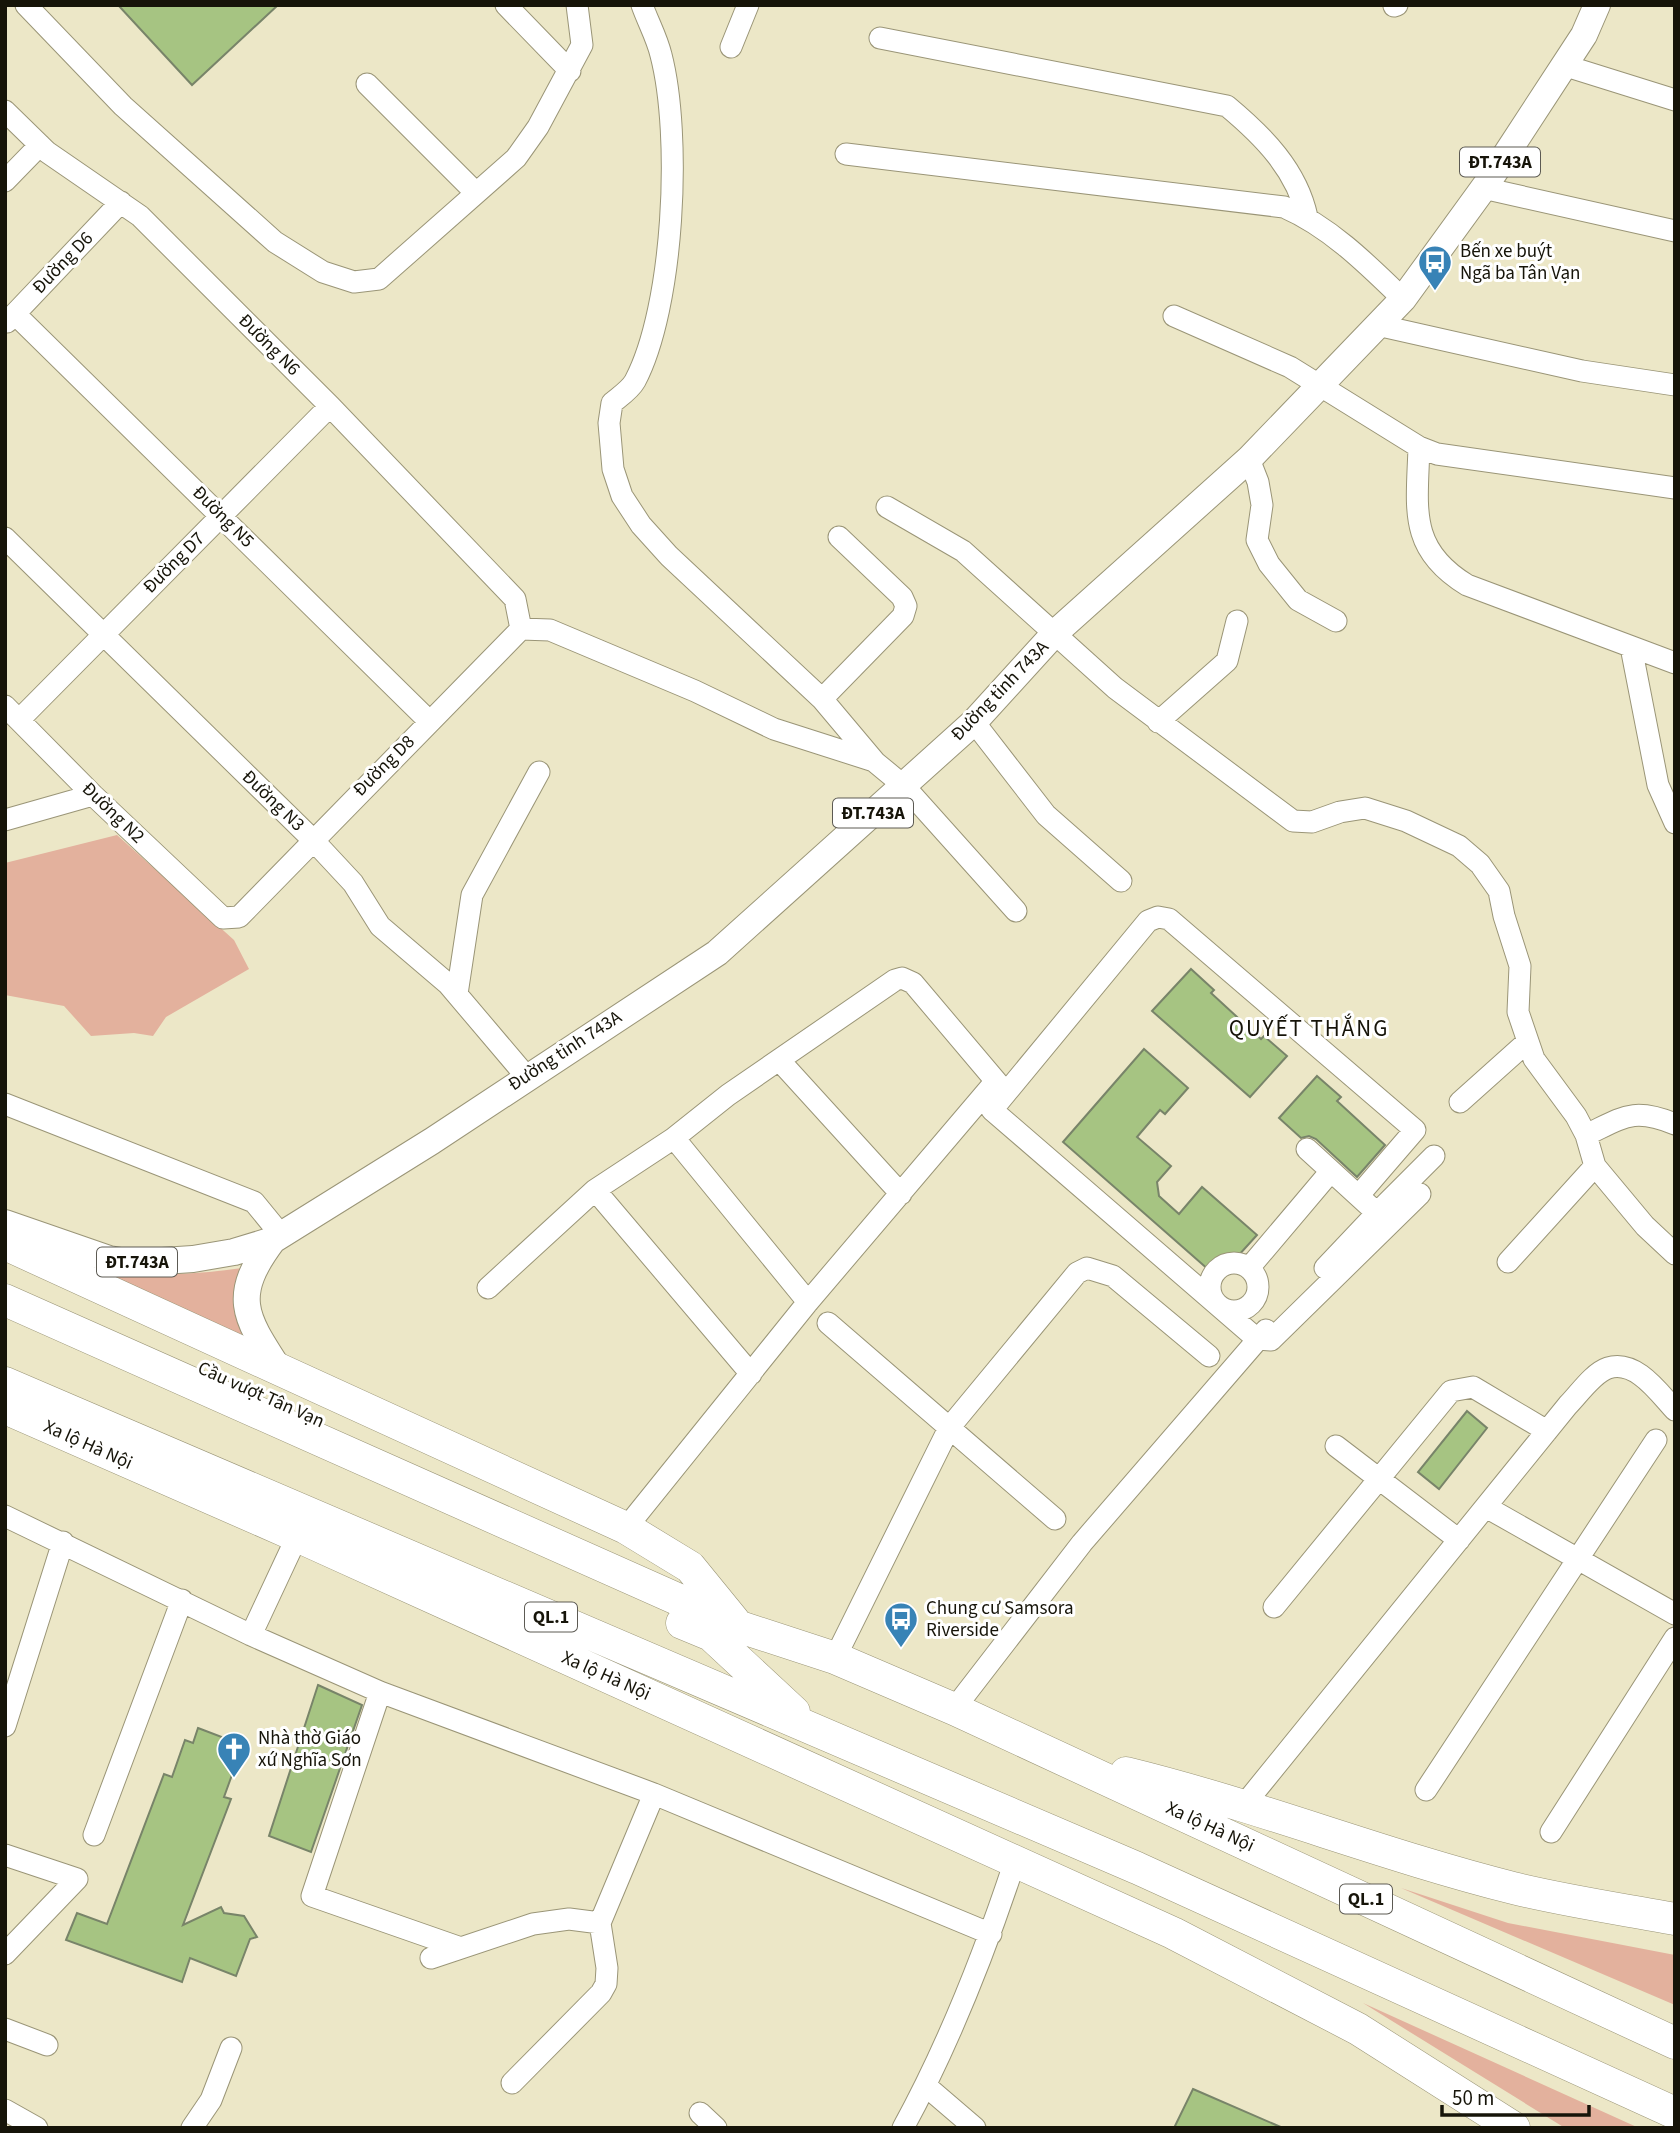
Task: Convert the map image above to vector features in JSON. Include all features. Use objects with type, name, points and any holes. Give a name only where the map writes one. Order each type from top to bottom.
[{"type":"highway","points":[[5,1244],[626,1528],[690,1567],[740,1628]]},
{"type":"highway","name":"Cầu vượt Tân Vạn","points":[[5,1282],[511,1527]]},
{"type":"highway","name":"Cầu vượt Tân Vạn","points":[[5,1300],[511,1527]]},
{"type":"highway","name":"Cầu vượt Tân Vạn","points":[[5,1315],[511,1527]]},
{"type":"highway","name":"Xa lộ Hà Nội","points":[[5,1383],[1015,1861],[1173,1933],[1358,2029],[1514,2128]]},
{"type":"highway","name":"Xa lộ Hà Nội","points":[[5,1408],[813,1729],[1097,1850],[1675,2113]]},
{"type":"highway","name":"Xa lộ Hà Nội","points":[[511,1527],[740,1628],[835,1658],[954,1709],[1675,2043]]},
{"type":"highway","name":"Xa lộ Hà Nội","points":[[511,1527],[711,1635],[813,1729]]},
{"type":"highway","points":[[1056,1756],[1244,1805],[1338,1837],[1514,1888],[1675,1919]]},
{"type":"highway","points":[[967,1795],[1015,1861],[1097,1850]]},
{"type":"main road","name":"Đường tỉnh 743A","points":[[5,1223],[109,1259],[132,1263],[193,1259],[234,1252],[277,1238],[432,1141],[526,1076],[718,953],[974,722],[1055,633],[1249,459],[1318,384],[1403,299],[1483,188],[1584,36],[1597,5]]},
{"type":"main road","name":"Đường tỉnh 743A","points":[[277,1238],[251,1268],[246,1297],[254,1331],[280,1371]]},
{"type":"street","points":[[26,5],[143,125],[275,242],[323,272],[354,282],[379,279],[516,158],[570,71],[582,46],[577,5]]},
{"type":"street","points":[[506,5],[570,71]]},
{"type":"street","points":[[642,5],[661,55],[672,130],[671,214],[655,330],[634,384],[612,403],[609,423],[613,469],[622,496],[655,540],[822,699],[875,762],[904,786],[1016,911]]},
{"type":"street","points":[[731,47],[748,5]]},
{"type":"street","points":[[880,38],[1227,106],[1257,131],[1279,159],[1302,193],[1307,217]]},
{"type":"street","points":[[1563,65],[1675,100]]},
{"type":"street","points":[[368,84],[475,192]]},
{"type":"street","name":"Đường N6","points":[[5,111],[40,145],[139,216],[330,406],[515,599],[521,629]]},
{"type":"street","points":[[5,181],[40,145]]},
{"type":"street","points":[[846,154],[1284,207],[1307,217],[1359,257],[1403,299]]},
{"type":"street","points":[[1483,188],[1675,231]]},
{"type":"street","name":"Đường D6","points":[[10,318],[121,202]]},
{"type":"street","points":[[1174,316],[1290,367],[1419,447],[1437,454],[1675,488]]},
{"type":"street","name":"Đường N5","points":[[10,318],[222,515],[429,721]]},
{"type":"street","points":[[1377,325],[1570,368],[1675,385]]},
{"type":"street","name":"Đường D7","points":[[12,713],[103,635],[330,406]]},
{"type":"street","points":[[1419,447],[1416,515],[1419,530],[1444,571],[1467,585],[1675,663]]},
{"type":"street","points":[[1249,459],[1258,482],[1262,505],[1257,540],[1269,564],[1298,600],[1336,621]]},
{"type":"street","points":[[887,507],[963,551],[1158,722],[1293,821],[1312,822],[1340,812],[1365,808],[1406,821],[1459,846],[1480,864],[1499,891],[1520,966],[1518,1012],[1534,1059],[1576,1116],[1586,1135],[1595,1166],[1645,1226],[1675,1254]]},
{"type":"street","points":[[822,699],[903,616],[906,606],[902,597],[839,537]]},
{"type":"street","name":"Đường N3","points":[[5,538],[312,839],[353,883],[380,926],[457,994],[526,1076]]},
{"type":"street","points":[[1158,722],[1227,661],[1237,621]]},
{"type":"street","points":[[521,629],[550,630],[695,691],[774,729],[875,762]]},
{"type":"street","name":"Đường D8","points":[[223,918],[239,917],[312,839],[521,629]]},
{"type":"street","points":[[1631,647],[1658,785],[1675,822]]},
{"type":"street","name":"Đường N2","points":[[12,713],[93,795],[223,918]]},
{"type":"street","points":[[974,722],[1046,815],[1121,881]]},
{"type":"street","points":[[457,994],[472,895],[539,772]]},
{"type":"street","points":[[5,820],[93,795]]},
{"type":"street","points":[[626,1528],[808,1302],[901,1194],[1001,1088],[1148,921],[1158,917],[1169,919],[1415,1130],[1359,1195]]},
{"type":"street","points":[[488,1288],[595,1190],[674,1138],[728,1095],[895,980],[902,978],[913,983],[1001,1088]]},
{"type":"street","points":[[1460,1102],[1527,1042]]},
{"type":"street","points":[[779,1060],[901,1194]]},
{"type":"street","points":[[1001,1088],[992,1110],[1257,1339],[1271,1340],[1420,1194]]},
{"type":"street","points":[[5,1104],[254,1202],[277,1238]]},
{"type":"street","points":[[1586,1135],[1631,1114],[1654,1116],[1675,1124]]},
{"type":"street","points":[[674,1138],[808,1302]]},
{"type":"street","points":[[1307,1149],[1377,1213]]},
{"type":"street","points":[[954,1709],[1082,1543],[1257,1339],[1434,1156]]},
{"type":"street","points":[[1508,1262],[1595,1166]]},
{"type":"street","points":[[1249,1268],[1331,1171]]},
{"type":"street","points":[[595,1190],[751,1374]]},
{"type":"street","points":[[1234,1263],[1249,1268],[1254,1274],[1258,1289],[1253,1303],[1246,1308],[1231,1311],[1216,1304],[1210,1290],[1214,1274],[1226,1264],[1234,1263]]},
{"type":"street","points":[[835,1658],[949,1428],[1077,1273],[1087,1268],[1113,1276],[1209,1356]]},
{"type":"street","points":[[828,1323],[1055,1519]]},
{"type":"street","points":[[1244,1805],[1568,1405],[1608,1368],[1631,1370],[1647,1379],[1675,1409]]},
{"type":"street","points":[[1274,1607],[1451,1391],[1473,1387],[1547,1431]]},
{"type":"street","points":[[1426,1790],[1656,1440]]},
{"type":"street","points":[[1336,1446],[1459,1540]]},
{"type":"street","points":[[1486,1507],[1675,1614]]},
{"type":"street","points":[[5,1516],[251,1635],[380,1692],[654,1794],[991,1934]]},
{"type":"street","points":[[251,1635],[302,1525]]},
{"type":"street","points":[[5,1726],[63,1542]]},
{"type":"street","points":[[94,1835],[182,1600]]},
{"type":"street","points":[[1551,1832],[1675,1639]]},
{"type":"street","points":[[380,1692],[312,1896],[461,1948]]},
{"type":"street","points":[[512,2083],[601,1993],[606,1984],[607,1968],[600,1923],[654,1794]]},
{"type":"street","points":[[5,1855],[77,1879],[5,1954]]},
{"type":"street","points":[[903,2128],[926,2086],[991,1934],[1015,1861]]},
{"type":"street","points":[[431,1958],[533,1924],[569,1919],[600,1923]]},
{"type":"street","points":[[5,2029],[47,2045]]},
{"type":"street","points":[[192,2128],[211,2100],[231,2048]]},
{"type":"street","points":[[926,2086],[975,2128]]},
{"type":"street","points":[[5,2110],[37,2128]]},
{"type":"street","points":[[700,2113],[716,2128]]},
{"type":"shaded area","points":[[117,835],[234,940],[249,969],[166,1017],[153,1036],[134,1033],[91,1036],[64,1006],[5,995],[5,863]]},
{"type":"shaded area","points":[[242,1268],[237,1278],[234,1306],[247,1344],[82,1270],[162,1274]]},
{"type":"shaded area","points":[[1401,1888],[1508,1923],[1675,1955],[1675,2005]]},
{"type":"shaded area","points":[[1363,2003],[1639,2128],[1565,2128]]},
{"type":"building","points":[[118,5],[278,5],[192,85]]},
{"type":"building","points":[[1191,969],[1214,990],[1211,993],[1261,1039],[1264,1036],[1287,1056],[1250,1097],[1152,1011]]},
{"type":"building","points":[[1144,1049],[1188,1088],[1165,1114],[1160,1110],[1137,1137],[1171,1166],[1157,1182],[1159,1196],[1179,1214],[1202,1187],[1257,1235],[1218,1278],[1063,1142]]},
{"type":"building","points":[[1317,1076],[1341,1097],[1337,1101],[1385,1145],[1357,1177],[1316,1139],[1309,1136],[1301,1138],[1279,1118]]},
{"type":"building","points":[[1467,1411],[1487,1428],[1439,1489],[1418,1472]]},
{"type":"building","points":[[318,1685],[362,1705],[311,1852],[269,1836]]},
{"type":"building","points":[[198,1728],[235,1742],[229,1758],[237,1761],[224,1797],[231,1799],[183,1925],[221,1907],[224,1913],[244,1916],[257,1937],[250,1939],[236,1976],[190,1958],[182,1982],[66,1940],[77,1913],[107,1924],[164,1774],[172,1777],[185,1740],[193,1743]]},
{"type":"building","points":[[1193,2089],[1283,2128],[1174,2128]]},
{"type":"place","name":"Bến xe buýt Ngã ba Tân Vạn","points":[[1435,292]]},
{"type":"place","name":"Chung cư Samsora Riverside","points":[[901,1649]]},
{"type":"place","name":"Nhà thờ Giáo xứ Nghĩa Sơn","points":[[234,1779]]},
{"type":"district","name":"QUYẾT THẮNG","points":[[1309,1028]]}]
